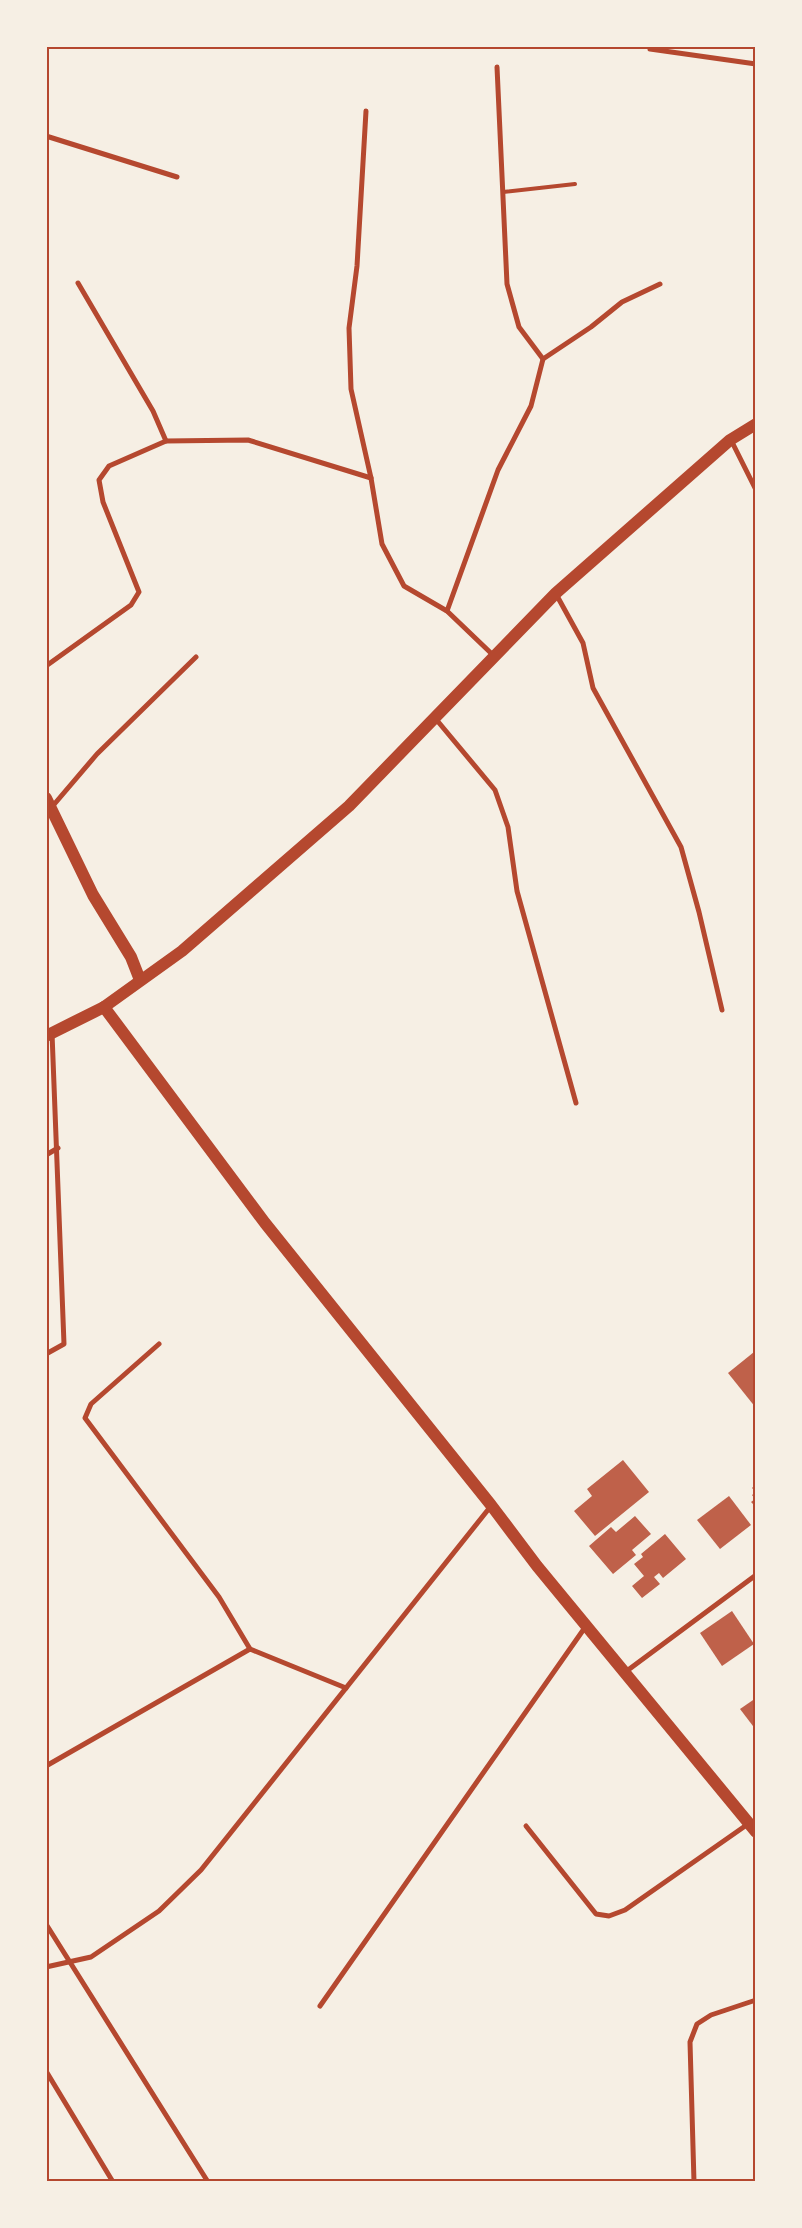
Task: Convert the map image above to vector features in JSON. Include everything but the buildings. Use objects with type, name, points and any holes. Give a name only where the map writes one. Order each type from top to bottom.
[{"type":"main road","points":[[49,1035],[104,1007],[182,951],[349,806],[556,593],[730,440],[756,424]]},
{"type":"main road","points":[[49,803],[93,896],[131,957],[140,980]]},
{"type":"main road","points":[[104,1007],[265,1223],[491,1505],[537,1566],[752,1828]]},
{"type":"street","points":[[650,50],[756,64]]},
{"type":"street","points":[[497,67],[507,284],[519,327],[543,359]]},
{"type":"street","points":[[366,111],[357,266],[349,328],[351,389],[371,478],[382,544],[404,586],[447,610],[494,656]]},
{"type":"street","points":[[46,136],[177,177]]},
{"type":"street","points":[[78,283],[153,410],[166,441]]},
{"type":"street","points":[[447,610],[498,470],[531,406],[543,359],[591,327],[622,302],[660,284]]},
{"type":"street","points":[[46,666],[131,605],[139,592],[103,502],[99,480],[109,466],[166,441],[248,440],[371,478]]},
{"type":"street","points":[[730,440],[756,490]]},
{"type":"street","points":[[556,593],[584,643],[593,688],[681,847],[699,912],[722,1010]]},
{"type":"street","points":[[49,803],[196,657]]},
{"type":"street","points":[[435,717],[495,790],[508,827],[517,891],[576,1102]]},
{"type":"street","points":[[46,1354],[64,1344],[58,1148],[49,1035]]},
{"type":"street","points":[[46,1155],[58,1148]]},
{"type":"street","points":[[159,1344],[91,1404],[85,1418],[219,1598],[250,1649],[346,1688]]},
{"type":"street","points":[[46,1967],[91,1957],[159,1911],[201,1870],[491,1505]]},
{"type":"street","points":[[624,1673],[756,1575]]},
{"type":"street","points":[[320,2006],[586,1626]]},
{"type":"street","points":[[46,1766],[250,1649]]},
{"type":"street","points":[[526,1826],[596,1914],[609,1916],[625,1910],[752,1828]]},
{"type":"street","points":[[46,1924],[208,2182]]},
{"type":"street","points":[[694,2182],[690,2042],[697,2024],[711,2015],[756,2000]]},
{"type":"street","points":[[46,2071],[113,2182]]},
{"type":"lane","points":[[503,192],[574,184]]}]
